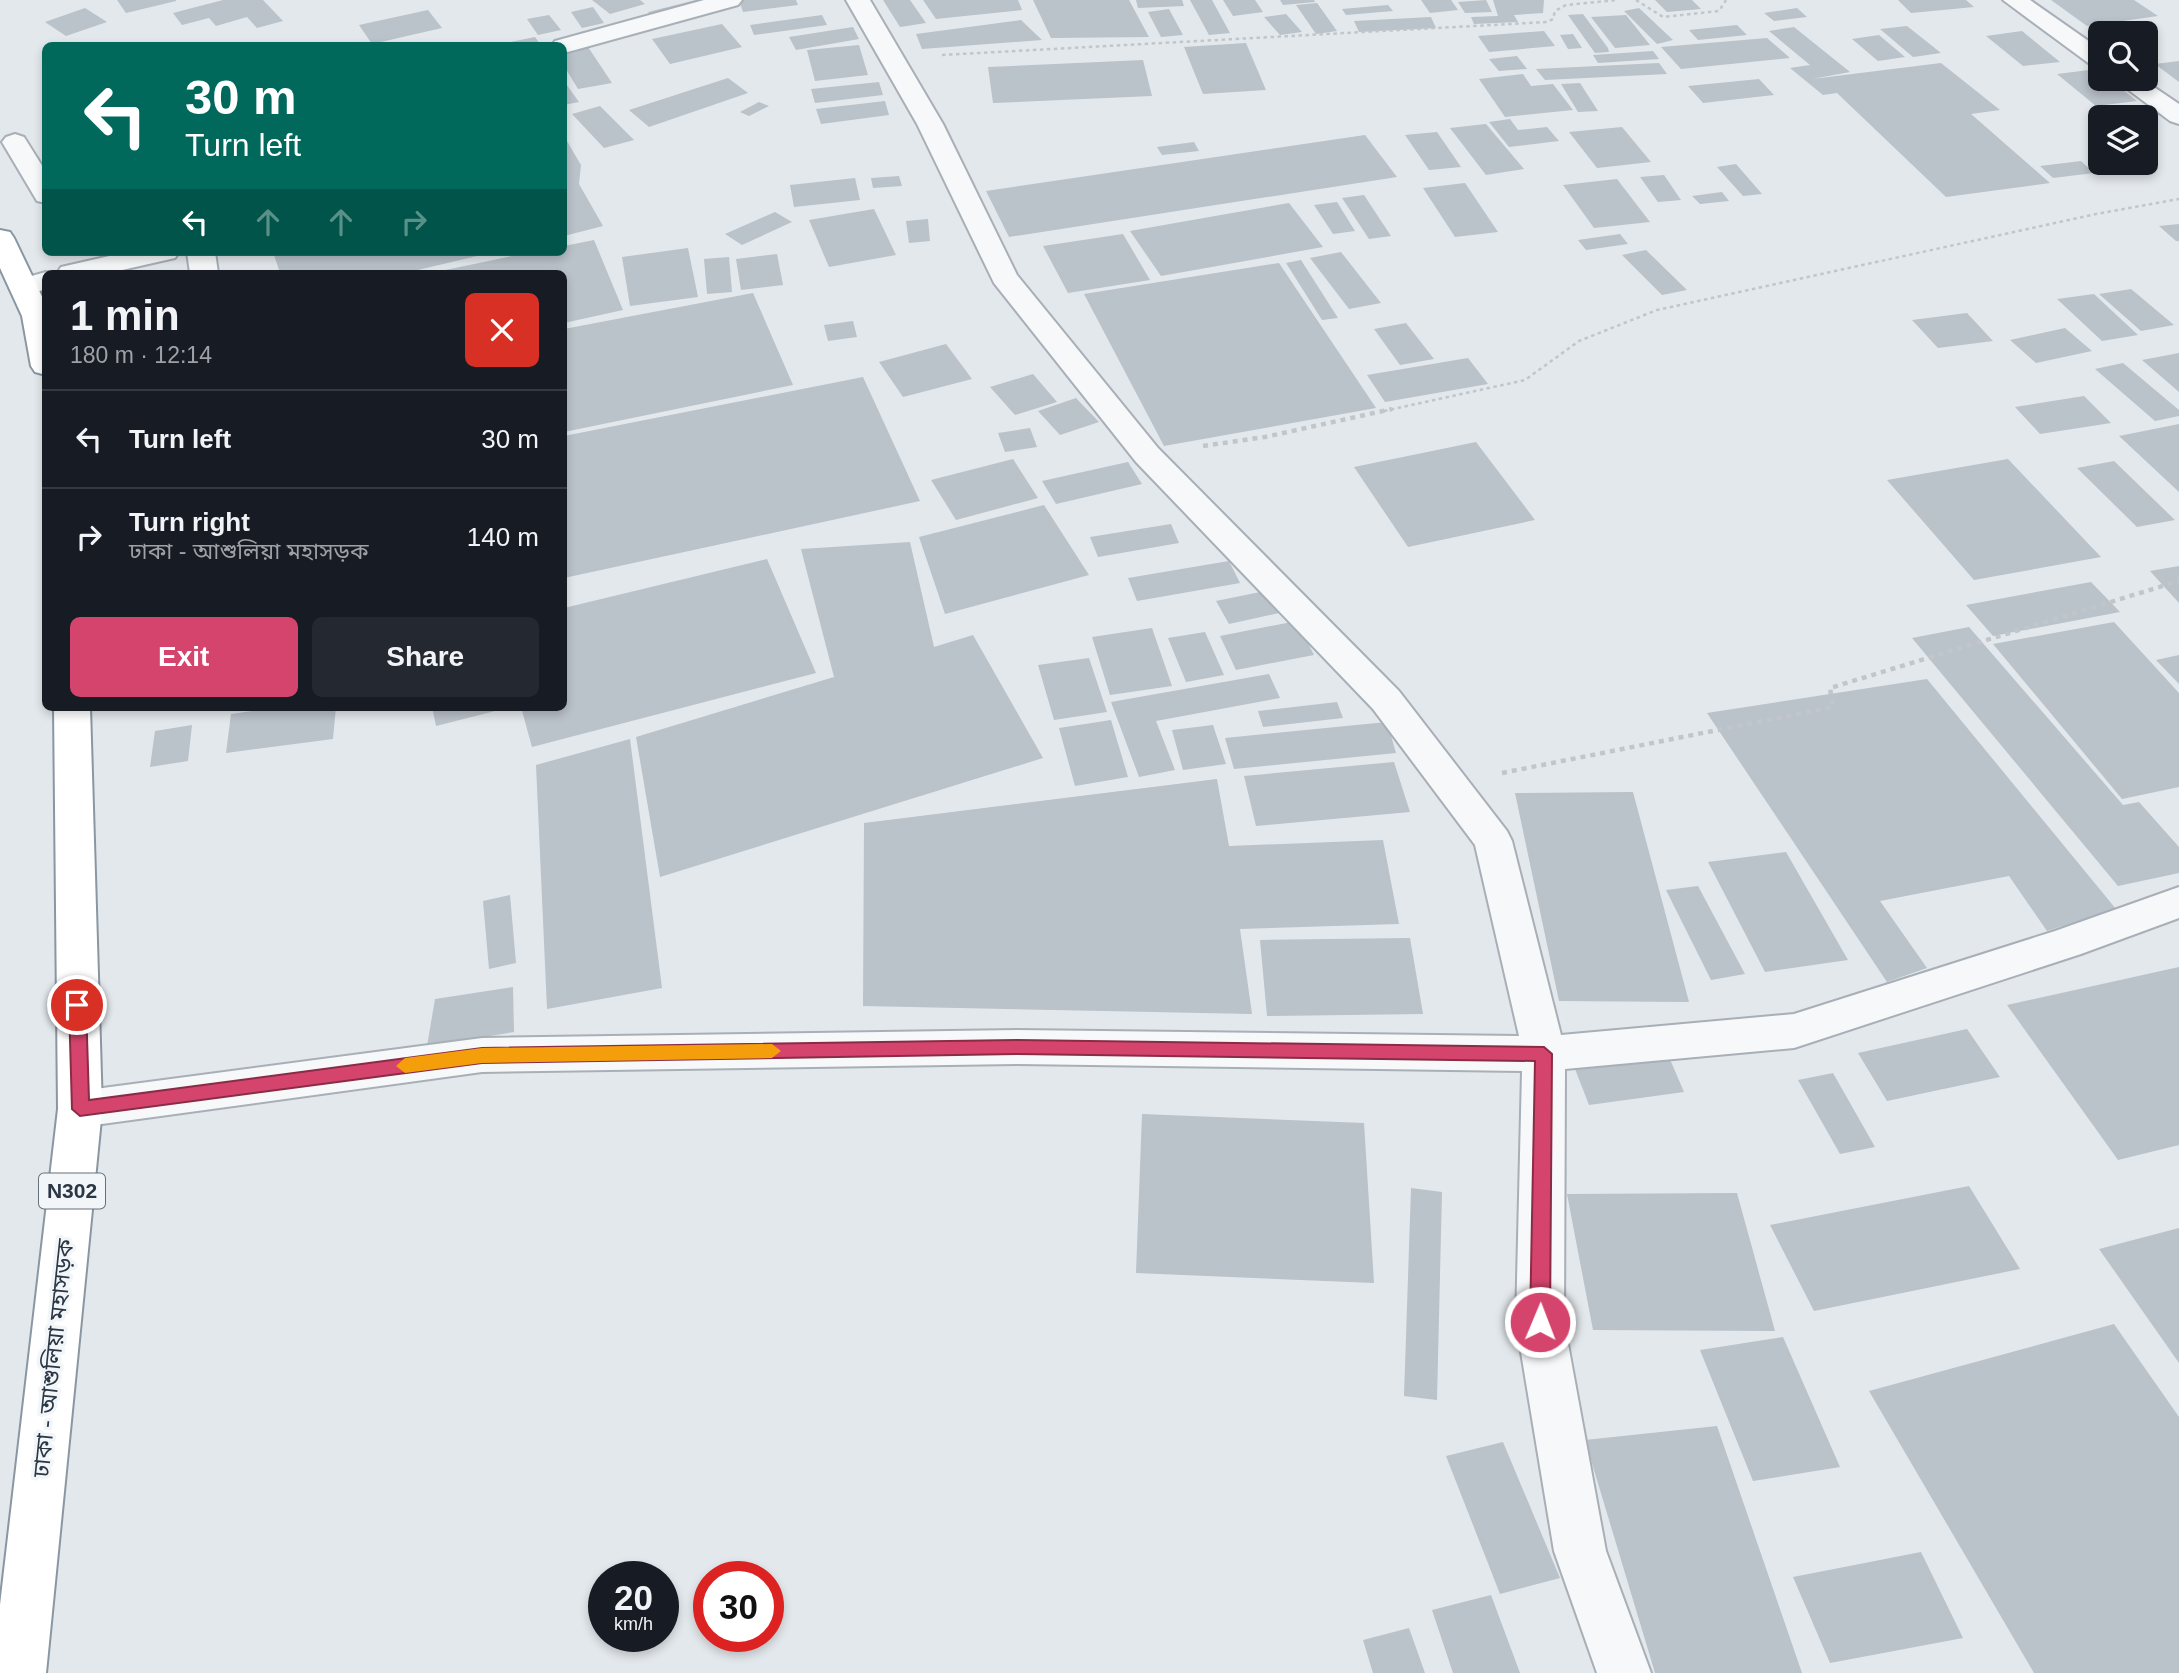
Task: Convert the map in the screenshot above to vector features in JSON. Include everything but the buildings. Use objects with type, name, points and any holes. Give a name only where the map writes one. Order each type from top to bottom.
[{"type":"highway","points":[[0,238],[34,283],[36,316],[42,346]]},
{"type":"highway","name":"ঢাকা - আশুলিয়া মহাসড়ক","points":[[19,1673],[80,1109],[72,823],[72,711]]},
{"type":"street","points":[[567,45],[730,0]]},
{"type":"street","points":[[858,0],[930,124],[1004,276],[1147,455],[1386,700],[1493,841],[1544,1054],[1540,1322],[1580,1551],[1624,1673]]},
{"type":"street","points":[[2015,0],[2088,52]]},
{"type":"street","points":[[2143,91],[2179,116]]},
{"type":"street","points":[[17,142],[42,188]]},
{"type":"street","points":[[80,264],[137,256]]},
{"type":"street","points":[[80,1109],[482,1055],[1017,1047],[1544,1054],[1794,1031],[2067,943],[2179,902]]},
{"type":"path","points":[[893,60],[1160,41],[1471,30],[1547,22],[1553,19],[1555,10],[1566,5],[1617,0]]},
{"type":"path","points":[[1636,0],[1663,17],[1719,10],[1726,0]]},
{"type":"path","points":[[1147,455],[1265,436],[1525,380],[1580,341],[1657,310],[2071,219],[2179,199]]},
{"type":"path","points":[[1450,784],[1833,707],[1830,688],[2179,581]]},
{"type":"slow traffic","points":[[405,1066],[482,1055],[772,1051]]},
{"type":"route","points":[[77,1005],[80,1109],[482,1055],[1017,1047],[1544,1054],[1540,1322]]}]
